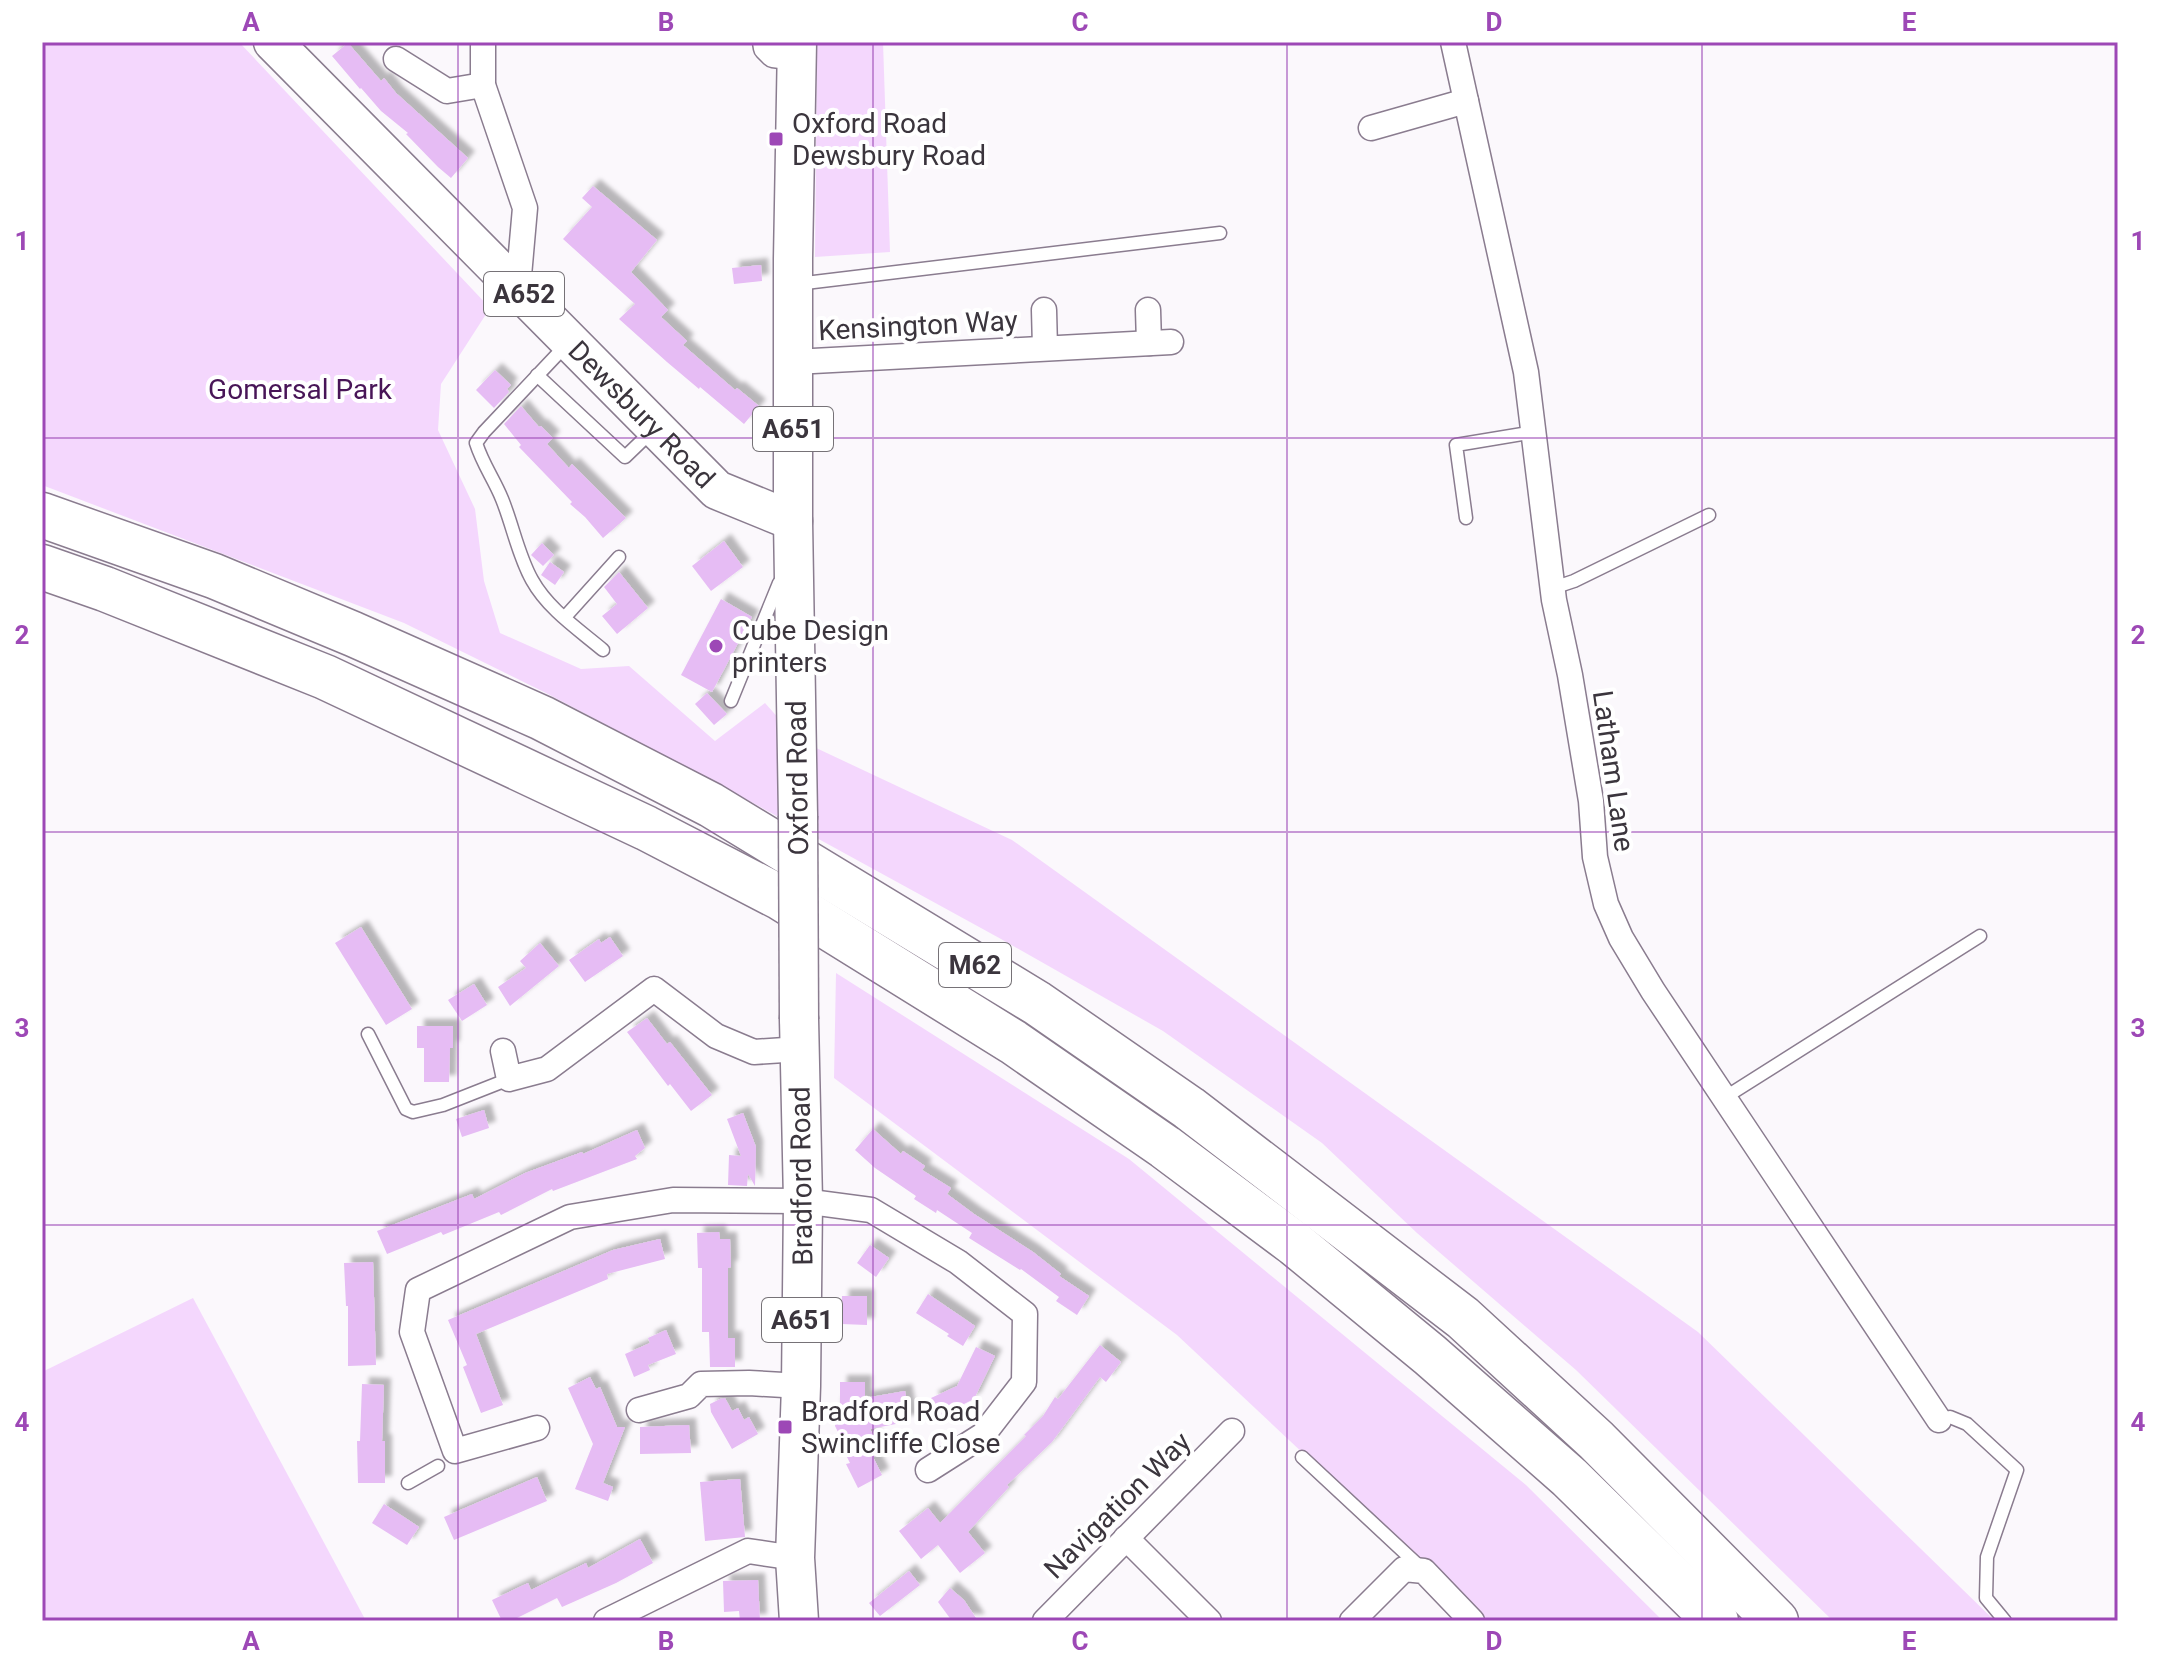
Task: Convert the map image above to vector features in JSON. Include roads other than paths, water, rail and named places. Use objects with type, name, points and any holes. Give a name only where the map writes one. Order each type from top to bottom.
[{"type":"highway","name":"M62","points":[[42,515],[214,576],[542,718],[711,805],[1037,1003],[1189,1108],[1463,1318],[1596,1440],[1776,1621]]},
{"type":"highway","name":"M62","points":[[42,567],[325,677],[646,828],[781,898],[1013,1042],[1165,1147],[1295,1244],[1430,1355],[1569,1477],[1716,1621]]},
{"type":"main road","name":"Dewsbury Road","points":[[273,42],[717,490],[793,521]]},
{"type":"main road","name":"Oxford Road","points":[[787,47],[794,285],[793,521],[799,1034]]},
{"type":"main road","name":"Bradford Road","points":[[799,1034],[803,1201],[795,1558],[799,1621]]},
{"type":"street","points":[[483,42],[483,85],[525,208],[518,287]]},
{"type":"street","name":"Latham Lane","points":[[1453,42],[1526,372],[1553,588],[1591,801],[1595,857],[1606,904],[1629,951],[1939,1420]]},
{"type":"street","points":[[396,59],[447,91],[483,85]]},
{"type":"street","points":[[1371,128],[1466,101]]},
{"type":"street","name":"Kensington Way","points":[[1044,310],[1045,348]]},
{"type":"street","name":"Kensington Way","points":[[794,362],[1160,342],[1148,310]]},
{"type":"street","points":[[503,1051],[509,1079],[547,1069],[654,989],[716,1036],[754,1052],[799,1034]]},
{"type":"street","points":[[537,1428],[446,1459],[412,1332],[418,1290],[570,1217],[673,1200],[803,1201],[871,1210],[958,1262],[1025,1314],[1024,1382],[983,1435],[928,1470]]},
{"type":"street","points":[[639,1410],[689,1396],[701,1384],[801,1386]]},
{"type":"street","name":"Navigation Way","points":[[1045,1621],[1232,1431]]},
{"type":"street","points":[[1126,1538],[1209,1621]]},
{"type":"street","points":[[606,1621],[748,1551],[795,1558]]},
{"type":"street","points":[[1352,1621],[1414,1570],[1472,1621]]},
{"type":"lane","points":[[794,285],[1220,233]]},
{"type":"lane","points":[[570,340],[476,443],[482,462],[497,487],[533,582],[545,598],[603,650]]},
{"type":"lane","points":[[537,375],[625,457],[656,428]]},
{"type":"lane","points":[[1466,518],[1456,445],[1534,432]]},
{"type":"lane","points":[[1553,588],[1574,581],[1709,515]]},
{"type":"lane","points":[[565,617],[619,557]]},
{"type":"lane","points":[[731,701],[779,583],[794,576]]},
{"type":"lane","points":[[1724,1098],[1980,936]]},
{"type":"lane","points":[[368,1034],[406,1109],[413,1112],[443,1105],[509,1079]]},
{"type":"lane","points":[[1939,1420],[1950,1417],[1967,1424],[2017,1470],[1987,1557],[1986,1598],[2005,1621]]},
{"type":"lane","points":[[1302,1457],[1414,1570]]},
{"type":"lane","points":[[408,1483],[446,1459]]},
{"type":"place","name":"Oxford Road Dewsbury Road","points":[[776,139]]},
{"type":"place","name":"Cube Design printers","points":[[716,646]]},
{"type":"place","name":"Bradford Road Swincliffe Close","points":[[785,1427]]},
{"type":"park label","name":"Gomersal Park","points":[[300,389]]}]
